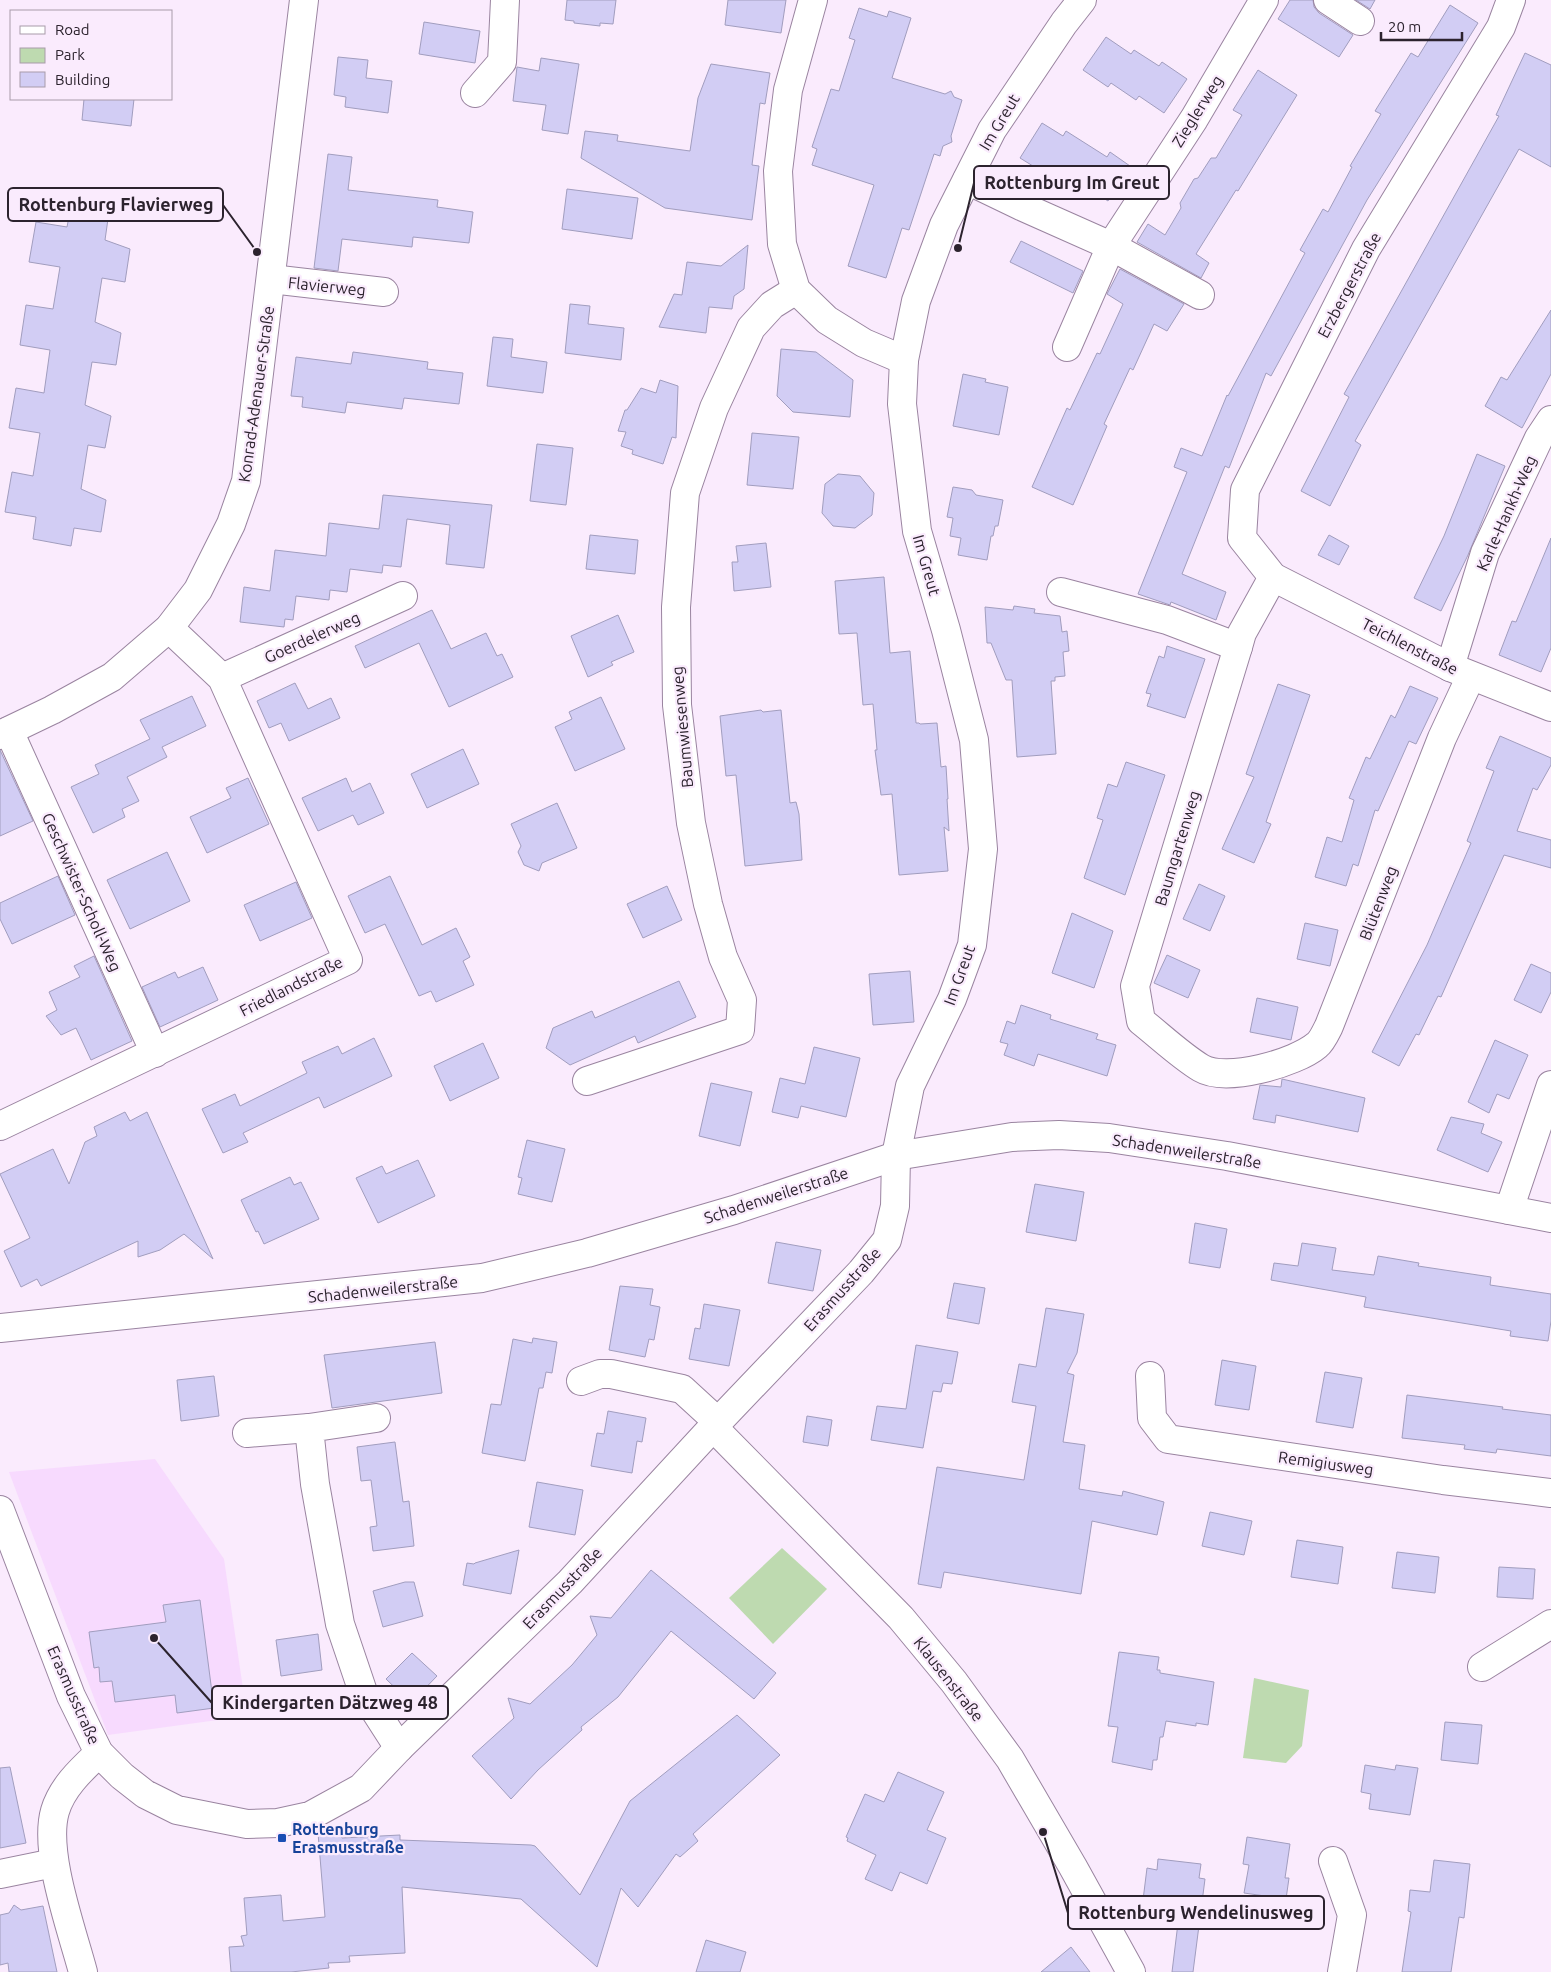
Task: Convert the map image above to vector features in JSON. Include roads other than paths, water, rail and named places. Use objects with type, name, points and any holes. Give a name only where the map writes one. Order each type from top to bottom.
[{"type":"street","name":"Konrad-Adenauer-Straße","points":[[4,733],[52,710],[112,677],[169,628],[198,590],[231,524],[246,481],[304,0]]},
{"type":"street","points":[[475,93],[502,62],[505,0]]},
{"type":"street","points":[[813,0],[788,90],[778,172],[782,244],[796,290],[827,320],[864,343],[904,360]]},
{"type":"street","name":"Im Greut","points":[[896,1156],[910,1086],[952,999],[972,945],[983,849],[974,740],[946,630],[917,531],[902,404],[904,360],[916,301],[944,225],[992,130],[1082,0]]},
{"type":"street","name":"Zieglerweg","points":[[1067,347],[1111,246],[1194,119],[1264,0]]},
{"type":"street","points":[[1328,0],[1360,21]]},
{"type":"street","name":"Erzbergerstraße","points":[[1273,577],[1242,538],[1245,490],[1366,249],[1501,27],[1511,0]]},
{"type":"street","points":[[967,180],[1111,246],[1200,295]]},
{"type":"street","name":"Flavierweg","points":[[271,279],[384,292]]},
{"type":"street","name":"Baumwiesenweg","points":[[587,1081],[740,1030],[742,1000],[723,957],[708,904],[691,823],[677,706],[676,607],[685,493],[714,408],[751,328],[772,305],[796,290]]},
{"type":"street","name":"Karle-Hankh-Weg","points":[[1460,671],[1485,553],[1539,438],[1551,420]]},
{"type":"street","name":"Baumgartenweg","points":[[1233,1074],[1215,1074],[1202,1069],[1141,1021],[1135,986],[1242,633],[1273,577]]},
{"type":"street","name":"Teichlenstraße","points":[[1273,577],[1460,671],[1551,706]]},
{"type":"street","points":[[1061,592],[1167,620],[1238,647]]},
{"type":"street","name":"Goerdelerweg","points":[[222,678],[403,596]]},
{"type":"street","name":"Friedlandstraße","points":[[0,1126],[348,960],[222,678],[169,628]]},
{"type":"street","name":"Blütenweg","points":[[1233,1074],[1257,1070],[1293,1058],[1318,1045],[1329,1026],[1442,738],[1460,671]]},
{"type":"street","name":"Geschwister-Scholl-Weg","points":[[4,733],[155,1053]]},
{"type":"street","points":[[1509,1210],[1551,1085]]},
{"type":"street","name":"Schadenweilerstraße","points":[[0,1328],[482,1278],[587,1253],[734,1210],[896,1156],[1012,1137],[1059,1135],[1109,1138],[1237,1158],[1551,1218]]},
{"type":"street","name":"Erasmusstraße","points":[[0,1510],[71,1696],[99,1753],[122,1776],[144,1794],[177,1810],[247,1824],[278,1823],[310,1816],[361,1788],[399,1748],[570,1582],[860,1272],[886,1240],[895,1206],[896,1156]]},
{"type":"street","points":[[581,1381],[600,1374],[611,1374],[676,1386],[689,1394],[716,1424]]},
{"type":"street","name":"Remigiusweg","points":[[1150,1376],[1152,1418],[1168,1439],[1443,1480],[1551,1493]]},
{"type":"street","points":[[247,1433],[309,1428],[376,1418]]},
{"type":"street","name":"Klausenstraße","points":[[716,1424],[901,1618],[954,1682],[1010,1758],[1131,1972]]},
{"type":"street","points":[[309,1428],[315,1484],[340,1624],[363,1692],[399,1748]]},
{"type":"street","points":[[1482,1668],[1551,1624]]},
{"type":"street","points":[[83,1972],[54,1863],[53,1831],[55,1811],[65,1790],[99,1753]]},
{"type":"street","points":[[1334,1861],[1352,1915],[1342,1972]]},
{"type":"street","points":[[0,1874],[54,1863]]},
{"type":"place","name":"Rottenburg Im Greut","points":[[958,248]]},
{"type":"place","name":"Rottenburg Flavierweg","points":[[257,252]]},
{"type":"place","name":"Kindergarten Dätzweg 48","points":[[154,1638]]},
{"type":"place","name":"Rottenburg Wendelinusweg","points":[[1043,1832]]},
{"type":"place","name":"Rottenburg Erasmusstraße","points":[[282,1838]]}]
